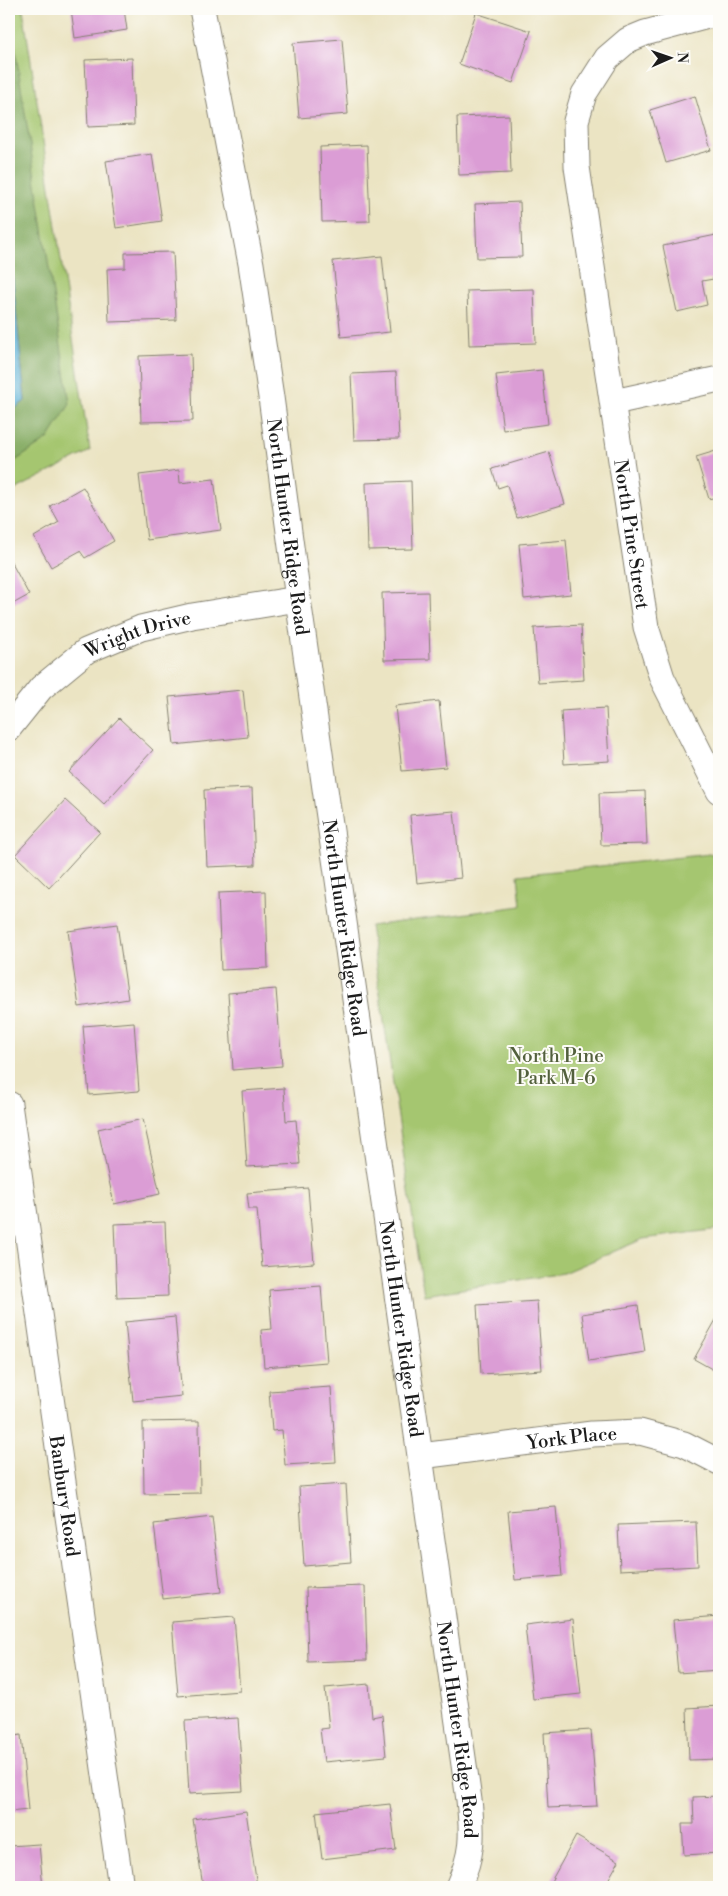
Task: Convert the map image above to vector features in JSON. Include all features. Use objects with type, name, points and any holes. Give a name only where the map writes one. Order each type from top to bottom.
[{"type":"street","name":"North Hunter Ridge Road","points":[[202,9],[251,264],[271,397],[469,1800],[472,1827],[471,1849],[466,1869],[458,1887]]},
{"type":"street","name":"North Pine Street","points":[[719,13],[645,32],[628,40],[607,58],[584,94],[576,122],[577,167],[614,402],[646,627],[662,678],[709,747],[719,791]]},
{"type":"street","points":[[614,402],[719,379]]},
{"type":"street","name":"Wright Drive","points":[[9,728],[41,688],[86,651],[141,628],[192,616],[298,599]]},
{"type":"street","name":"Banbury Road","points":[[9,1104],[121,1887]]},
{"type":"street","name":"York Place","points":[[421,1456],[592,1434],[640,1432],[684,1444],[719,1462]]},
{"type":"green space","points":[[9,9],[23,9],[90,451],[9,493]]},
{"type":"green space","points":[[9,9],[70,404],[48,439],[9,465],[9,413],[25,401],[9,240]]},
{"type":"green space","name":"North Pine Park M-6","points":[[719,853],[719,1229],[643,1239],[564,1273],[424,1295],[370,926],[521,906],[518,875]]},
{"type":"water","points":[[9,240],[25,401],[9,413]]},
{"type":"building","points":[[71,9],[124,9],[127,30],[75,38]]},
{"type":"building","points":[[476,13],[531,31],[513,83],[459,64]]},
{"type":"building","points":[[342,39],[348,114],[299,118],[293,43]]},
{"type":"building","points":[[132,58],[134,125],[88,127],[85,60]]},
{"type":"building","points":[[695,96],[711,150],[666,163],[650,110]]},
{"type":"building","points":[[509,115],[511,173],[459,175],[457,117]]},
{"type":"building","points":[[367,145],[370,221],[322,222],[320,147]]},
{"type":"building","points":[[152,154],[162,221],[116,228],[106,161]]},
{"type":"building","points":[[520,202],[522,257],[477,258],[475,204]]},
{"type":"building","points":[[716,235],[719,249],[719,278],[702,281],[707,305],[677,312],[663,246]]},
{"type":"building","points":[[173,252],[176,320],[109,322],[107,269],[125,268],[125,253]]},
{"type":"building","points":[[382,256],[390,332],[341,337],[333,261]]},
{"type":"building","points":[[534,289],[536,343],[469,345],[467,291]]},
{"type":"building","points":[[191,354],[193,421],[141,422],[139,356]]},
{"type":"building","points":[[542,370],[548,424],[503,430],[496,375]]},
{"type":"building","points":[[396,372],[399,439],[354,440],[351,374]]},
{"type":"building","points":[[719,450],[719,496],[709,499],[696,457]]},
{"type":"building","points":[[549,452],[565,504],[517,518],[507,485],[498,488],[492,469]]},
{"type":"building","points":[[179,470],[180,483],[214,479],[221,530],[147,540],[139,475]]},
{"type":"building","points":[[411,481],[413,549],[368,550],[366,483]]},
{"type":"building","points":[[83,487],[114,541],[85,558],[80,551],[51,567],[34,537],[59,522],[50,506]]},
{"type":"building","points":[[566,540],[571,594],[524,599],[519,544]]},
{"type":"building","points":[[9,558],[29,595],[9,606]]},
{"type":"building","points":[[428,592],[430,659],[384,660],[382,593]]},
{"type":"building","points":[[581,625],[584,680],[538,683],[534,628]]},
{"type":"building","points":[[243,690],[248,737],[174,745],[169,697]]},
{"type":"building","points":[[439,701],[446,767],[402,771],[395,706]]},
{"type":"building","points":[[606,708],[609,761],[564,764],[561,711]]},
{"type":"building","points":[[119,718],[153,750],[104,804],[69,772]]},
{"type":"building","points":[[252,788],[255,865],[207,867],[204,790]]},
{"type":"building","points":[[645,791],[647,844],[601,845],[599,793]]},
{"type":"building","points":[[65,800],[100,832],[49,888],[15,855]]},
{"type":"building","points":[[454,811],[461,878],[417,883],[410,815]]},
{"type":"building","points":[[266,891],[268,968],[221,970],[218,893]]},
{"type":"building","points":[[117,924],[128,999],[79,1007],[68,931]]},
{"type":"building","points":[[276,989],[282,1066],[233,1070],[228,993]]},
{"type":"building","points":[[134,1022],[139,1091],[89,1095],[83,1026]]},
{"type":"building","points":[[284,1088],[286,1121],[296,1120],[300,1164],[247,1167],[242,1091]]},
{"type":"building","points":[[143,1119],[160,1194],[114,1204],[98,1129]]},
{"type":"building","points":[[308,1188],[314,1263],[262,1267],[257,1209],[249,1209],[247,1193]]},
{"type":"building","points":[[165,1222],[168,1296],[117,1298],[114,1224]]},
{"type":"building","points":[[321,1286],[327,1362],[264,1367],[261,1330],[272,1329],[269,1290]]},
{"type":"building","points":[[537,1301],[542,1370],[481,1374],[477,1305]]},
{"type":"building","points":[[638,1305],[645,1352],[589,1361],[582,1314]]},
{"type":"building","points":[[175,1317],[182,1396],[133,1401],[125,1322]]},
{"type":"building","points":[[717,1318],[719,1320],[719,1373],[694,1359]]},
{"type":"building","points":[[331,1387],[336,1462],[285,1465],[282,1430],[272,1431],[269,1391]]},
{"type":"building","points":[[199,1421],[200,1493],[144,1494],[143,1422]]},
{"type":"building","points":[[346,1484],[351,1562],[304,1566],[299,1487]]},
{"type":"building","points":[[556,1507],[562,1576],[515,1580],[508,1511]]},
{"type":"building","points":[[212,1517],[221,1592],[163,1599],[154,1524]]},
{"type":"building","points":[[696,1522],[698,1566],[620,1570],[618,1525]]},
{"type":"building","points":[[365,1586],[367,1660],[308,1662],[306,1588]]},
{"type":"building","points":[[719,1616],[719,1670],[678,1673],[673,1620]]},
{"type":"building","points":[[234,1617],[240,1691],[178,1696],[172,1622]]},
{"type":"building","points":[[573,1619],[581,1694],[533,1699],[525,1625]]},
{"type":"building","points":[[10,1678],[12,1710],[9,1710]]},
{"type":"building","points":[[369,1684],[372,1717],[382,1715],[386,1756],[324,1762],[320,1729],[329,1728],[325,1688]]},
{"type":"building","points":[[719,1706],[719,1759],[689,1760],[687,1708]]},
{"type":"building","points":[[238,1718],[243,1791],[189,1794],[185,1721]]},
{"type":"building","points":[[591,1730],[597,1806],[548,1808],[544,1733]]},
{"type":"building","points":[[21,1735],[28,1810],[9,1812],[9,1737]]},
{"type":"building","points":[[719,1796],[719,1853],[684,1855],[682,1824],[694,1824],[693,1797]]},
{"type":"building","points":[[390,1804],[396,1850],[322,1859],[316,1812]]},
{"type":"building","points":[[246,1811],[257,1886],[203,1887],[193,1819]]},
{"type":"building","points":[[576,1836],[619,1861],[604,1887],[550,1887],[549,1885]]},
{"type":"building","points":[[39,1844],[43,1887],[9,1887],[9,1846]]}]
